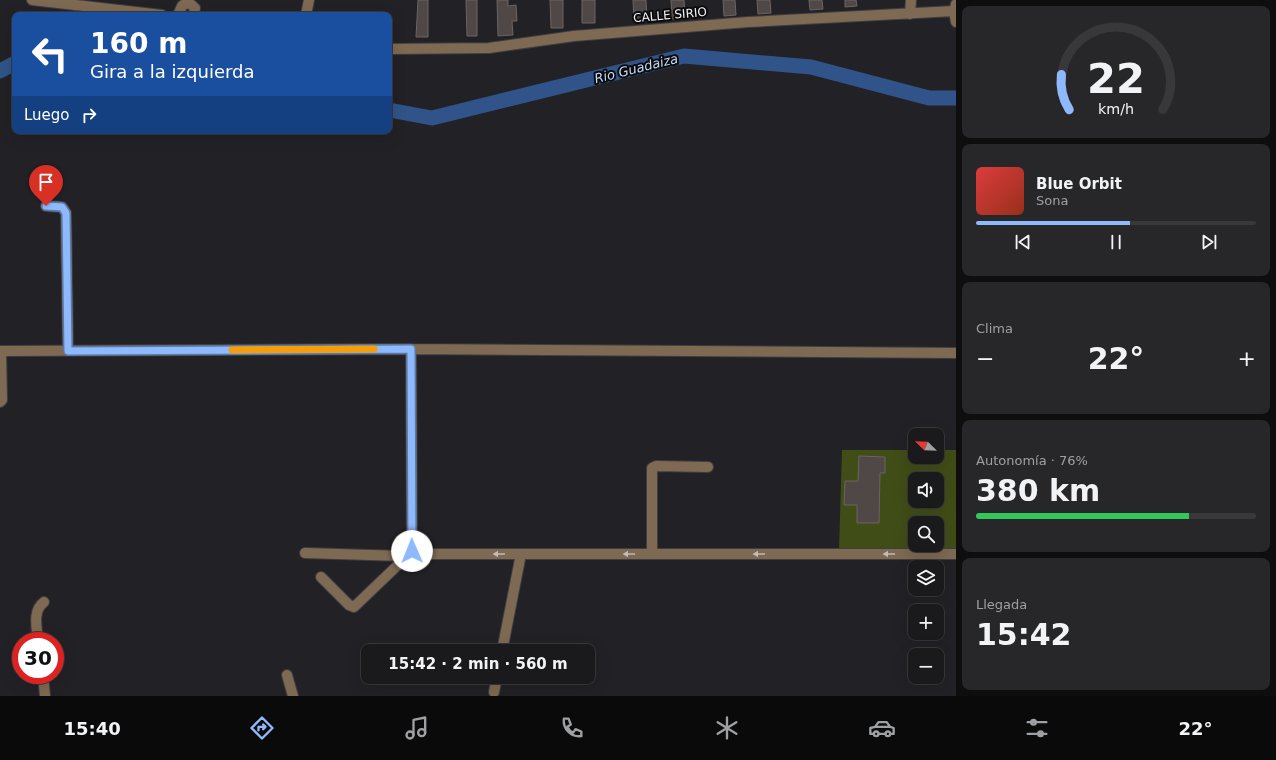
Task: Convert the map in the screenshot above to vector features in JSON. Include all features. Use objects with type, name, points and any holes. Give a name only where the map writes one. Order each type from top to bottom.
[{"type":"street","points":[[32,0],[136,12]]},
{"type":"street","points":[[307,12],[309,0]]},
{"type":"street","points":[[910,14],[911,0]]},
{"type":"street","points":[[179,12],[182,6],[188,1],[195,8],[194,12]]},
{"type":"street","points":[[955,8],[956,22]]},
{"type":"street","name":"CALLE SIRIO","points":[[392,48],[488,48],[574,36],[748,22],[910,14],[955,8]]},
{"type":"street","points":[[46,206],[62,207],[66,213],[68,351]]},
{"type":"street","points":[[321,577],[349,605],[354,607],[410,556],[412,550],[411,349]]},
{"type":"street","points":[[0,402],[2,400],[1,351],[411,349],[956,353]]},
{"type":"street","points":[[652,554],[652,468],[656,466],[708,467]]},
{"type":"street","points":[[305,553],[403,556],[522,554],[956,554]]},
{"type":"street","points":[[503,644],[522,554]]},
{"type":"street","points":[[37,632],[37,609],[44,602]]},
{"type":"street","points":[[287,676],[293,696]]},
{"type":"street","points":[[44,684],[45,696]]},
{"type":"street","points":[[494,692],[496,684]]},
{"type":"green space","points":[[842,450],[908,450],[908,464],[944,464],[944,450],[956,450],[956,552],[944,552],[944,516],[908,516],[908,551],[839,550]]},
{"type":"building","points":[[418,0],[428,0],[428,37],[416,37]]},
{"type":"building","points":[[466,0],[477,0],[477,36],[467,36]]},
{"type":"building","points":[[497,0],[508,0],[508,6],[516,5],[517,21],[512,21],[513,35],[498,36]]},
{"type":"building","points":[[550,0],[563,0],[563,28],[551,28]]},
{"type":"building","points":[[582,0],[595,0],[595,23],[582,23]]},
{"type":"building","points":[[633,0],[646,0],[647,20],[634,21]]},
{"type":"building","points":[[671,0],[684,0],[685,18],[672,19]]},
{"type":"building","points":[[723,0],[735,0],[736,15],[724,16]]},
{"type":"building","points":[[757,0],[770,0],[771,13],[758,14]]},
{"type":"building","points":[[809,0],[822,0],[823,9],[810,10]]},
{"type":"building","points":[[845,0],[856,0],[857,6],[845,7]]},
{"type":"building","points":[[859,456],[885,457],[885,473],[880,473],[879,523],[857,523],[857,505],[844,505],[845,481],[858,481]]},
{"type":"waterway","name":"Rio Guadaiza","points":[[392,111],[432,118],[684,56],[811,67],[929,98],[956,98]]},
{"type":"waterway","name":"Rio Guadaiza","points":[[0,71],[12,65]]},
{"type":"slow traffic","points":[[232,350],[374,349]]},
{"type":"route","points":[[46,206],[62,207],[66,210],[68,351],[411,349],[412,551]]}]
